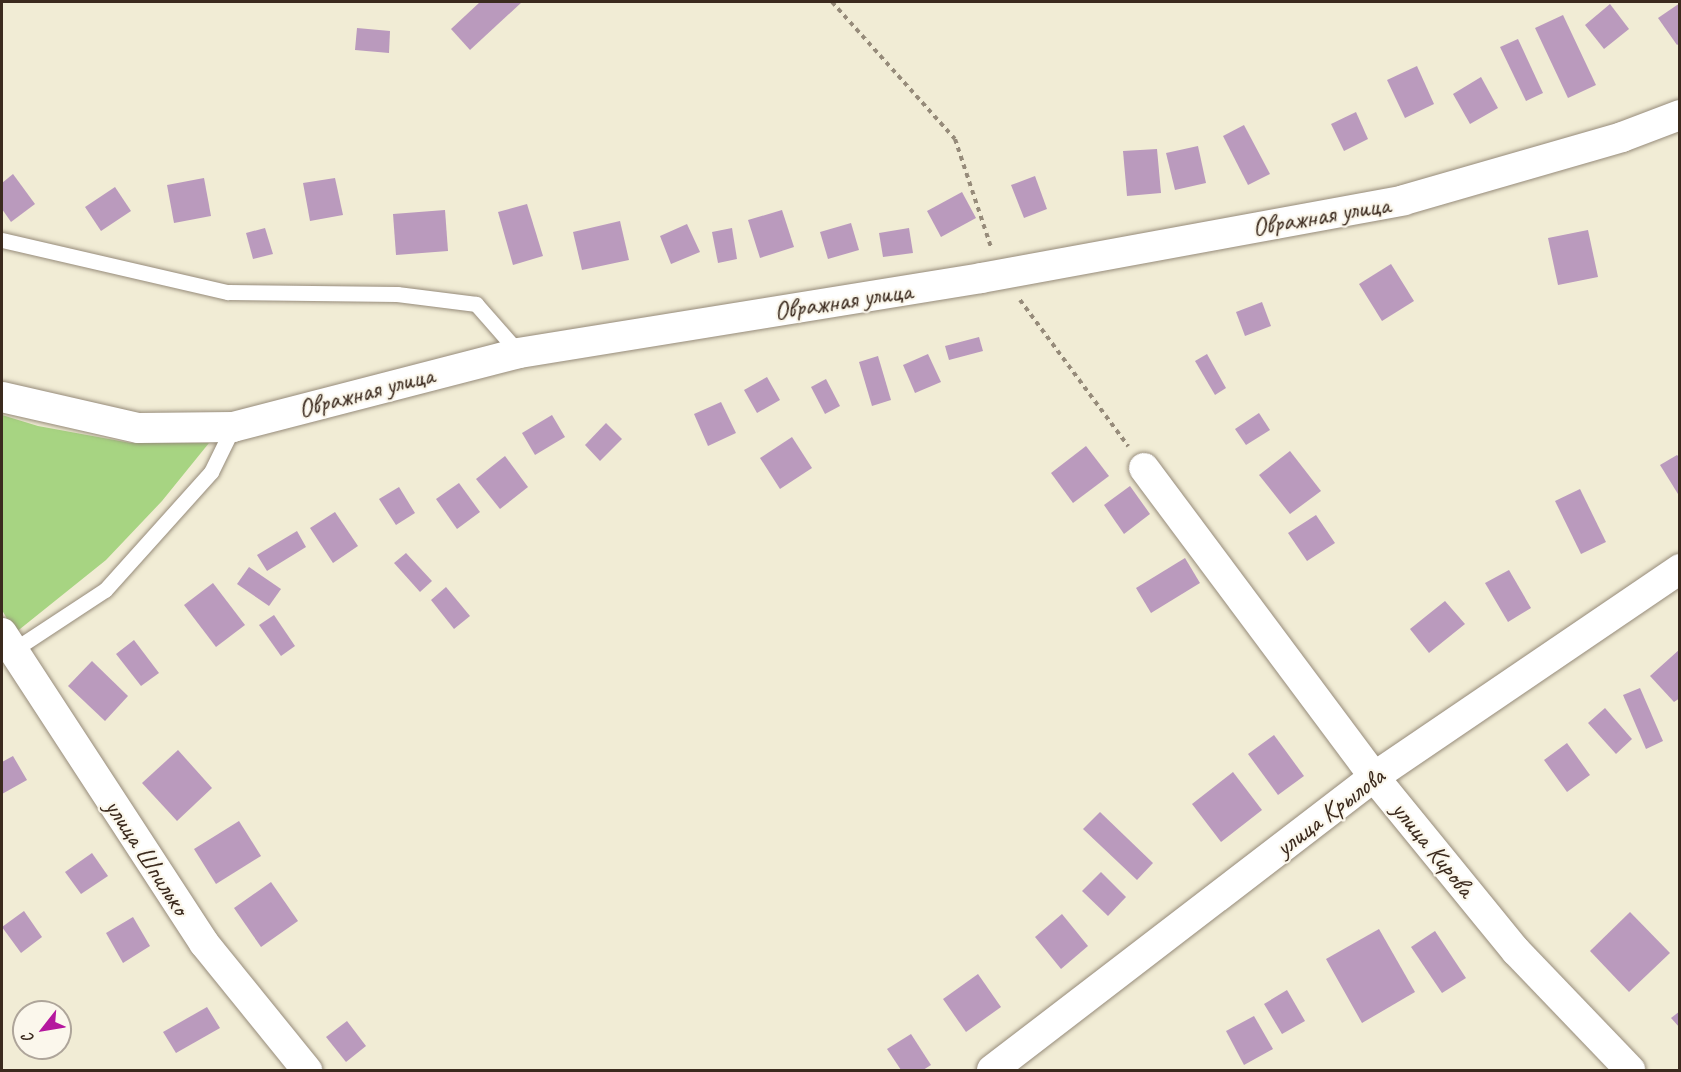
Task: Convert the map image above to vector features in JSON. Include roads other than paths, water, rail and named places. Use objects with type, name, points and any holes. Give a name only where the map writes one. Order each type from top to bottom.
[{"type":"street","name":"Овражная улица","points":[[2,397],[139,428],[233,427],[519,352],[1001,275],[1404,200],[1622,137],[1680,115]]},
{"type":"street","name":"улица Кирова","points":[[1144,468],[1374,777],[1516,951],[1630,1071]]},
{"type":"street","name":"улица Крылова","points":[[992,1071],[1374,777],[1680,569]]},
{"type":"street","name":"улица Шпилько","points":[[7,642],[204,943],[307,1071]]},
{"type":"lane","points":[[2,240],[228,292],[398,294],[476,304],[519,352]]},
{"type":"lane","points":[[7,642],[105,590],[211,472],[233,427]]}]
